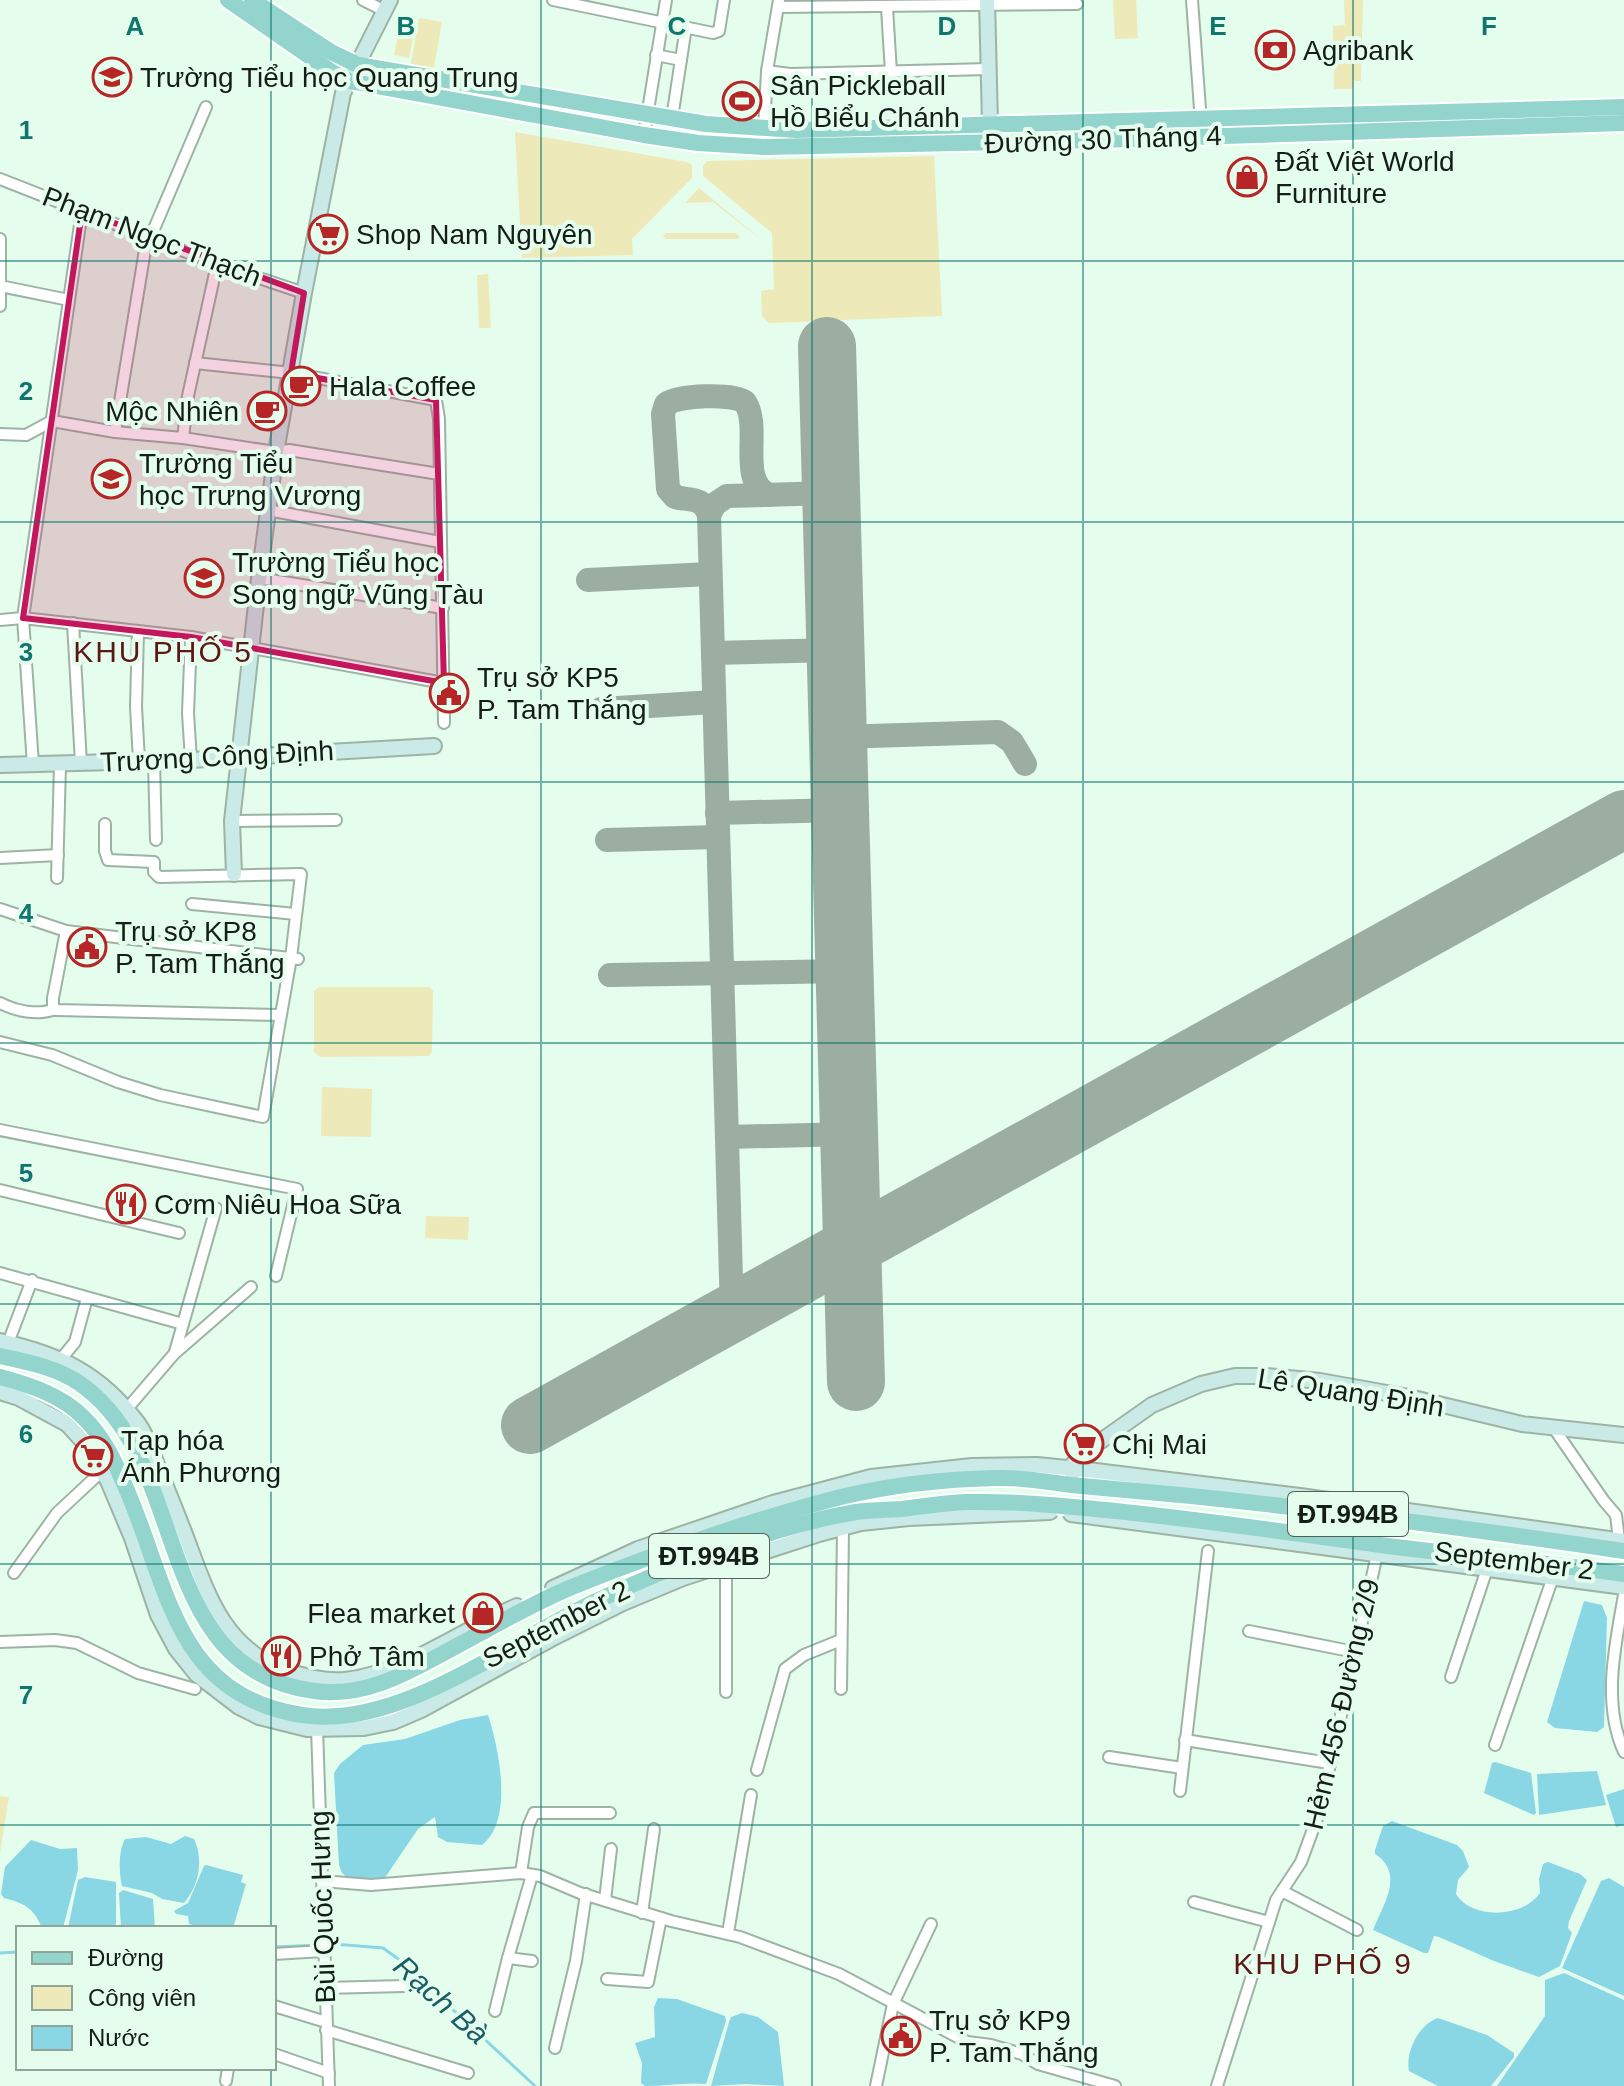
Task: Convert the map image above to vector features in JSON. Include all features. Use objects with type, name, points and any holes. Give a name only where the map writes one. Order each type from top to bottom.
[{"type":"main road","name":"Đường 30 Tháng 4","points":[[228,0],[349,81],[698,143],[765,147],[985,143],[1624,123]]},
{"type":"main road","name":"Đường 30 Tháng 4","points":[[252,0],[331,52],[358,65],[699,123],[764,129],[1624,107]]},
{"type":"main road","points":[[985,143],[990,123],[988,2]]},
{"type":"main road","points":[[234,874],[232,821],[250,649],[276,452],[304,293],[343,93],[387,6]]},
{"type":"main road","points":[[698,143],[699,123]]},
{"type":"main road","name":"Trương Công Định","points":[[0,765],[191,760],[434,746]]},
{"type":"main road","name":"September 2","points":[[3,1347],[40,1350],[61,1359],[117,1397],[148,1443],[214,1608],[230,1632],[259,1658],[297,1674],[343,1680],[380,1671],[575,1586],[698,1539],[839,1498],[896,1487],[1000,1478],[1072,1476],[1281,1505],[1622,1545]]},
{"type":"main road","name":"September 2","points":[[3,1347],[81,1384],[112,1413],[141,1463],[191,1597],[220,1641],[240,1662],[258,1673],[294,1687],[345,1693],[374,1687],[399,1677],[506,1615]]},
{"type":"main road","name":"Lê Quang Định","points":[[1072,1476],[1073,1464],[1098,1441],[1152,1405],[1201,1384],[1235,1376],[1279,1376],[1320,1381],[1409,1397],[1522,1424],[1624,1435]]},
{"type":"main road","name":"September 2","points":[[0,1377],[27,1384],[69,1405],[99,1435],[111,1452],[138,1515],[170,1606],[187,1642],[206,1666],[227,1687],[250,1699],[306,1716],[359,1715],[396,1705],[623,1603],[726,1563],[861,1523],[1047,1511],[1624,1576]]},
{"type":"main road","name":"September 2","points":[[0,1392],[19,1398],[67,1424],[87,1446],[102,1471],[132,1538],[158,1615],[176,1649],[196,1674],[239,1707],[259,1717],[307,1729],[364,1728],[393,1722],[433,1704],[583,1607],[677,1567],[766,1536],[856,1512],[964,1502],[1034,1503],[1223,1522],[1487,1569],[1624,1587]]},
{"type":"main road","points":[[1622,1545],[1624,1576]]},
{"type":"main road","points":[[506,1615],[522,1647]]},
{"type":"street","points":[[363,0],[387,6]]},
{"type":"street","points":[[553,0],[713,33],[719,31],[724,0]]},
{"type":"street","points":[[644,135],[666,0]]},
{"type":"street","points":[[1192,0],[1202,136]]},
{"type":"street","points":[[764,129],[767,71],[778,3],[887,8],[900,4],[988,2],[1077,4]]},
{"type":"street","points":[[887,8],[891,72]]},
{"type":"street","points":[[672,118],[686,27]]},
{"type":"street","points":[[656,55],[681,60]]},
{"type":"street","points":[[767,71],[790,74],[989,69]]},
{"type":"street","points":[[115,432],[141,264],[206,107]]},
{"type":"street","name":"Phạm Ngọc Thạch","points":[[0,179],[217,264],[304,293]]},
{"type":"street","points":[[33,765],[23,618],[82,211]]},
{"type":"street","points":[[0,239],[0,306]]},
{"type":"street","points":[[183,438],[195,363],[217,264]]},
{"type":"street","points":[[0,286],[69,300]]},
{"type":"street","points":[[195,363],[291,373],[436,400],[439,419],[444,723]]},
{"type":"street","points":[[0,434],[26,435],[52,421],[276,452],[289,450],[439,474]]},
{"type":"street","points":[[268,510],[440,542]]},
{"type":"street","points":[[259,578],[443,608]]},
{"type":"street","points":[[0,620],[23,618],[191,637],[444,683]]},
{"type":"street","points":[[73,623],[81,763]]},
{"type":"street","points":[[138,631],[136,707],[147,761],[156,840]]},
{"type":"street","points":[[191,637],[188,713],[191,760]]},
{"type":"street","points":[[57,878],[60,765]]},
{"type":"street","points":[[232,821],[336,820]]},
{"type":"street","points":[[0,1042],[52,1055],[160,1095],[263,1117],[279,1015],[295,958],[301,874],[167,878],[155,874],[154,862],[110,861],[105,851],[105,824]]},
{"type":"street","points":[[0,858],[58,855]]},
{"type":"street","points":[[192,904],[296,914]]},
{"type":"street","points":[[0,909],[66,931],[295,958]]},
{"type":"street","points":[[55,1009],[53,998],[66,931]]},
{"type":"street","points":[[0,1003],[22,1011],[47,1012],[55,1009],[279,1015]]},
{"type":"street","points":[[0,1130],[297,1189],[276,1276]]},
{"type":"street","points":[[0,1190],[179,1233]]},
{"type":"street","points":[[174,1354],[216,1208]]},
{"type":"street","points":[[0,1273],[183,1324]]},
{"type":"street","points":[[3,1347],[32,1280]]},
{"type":"street","points":[[126,1410],[174,1354],[251,1287]]},
{"type":"street","points":[[61,1359],[75,1342],[87,1298]]},
{"type":"street","points":[[1553,1427],[1616,1515],[1622,1545]]},
{"type":"street","points":[[14,1573],[57,1513],[102,1471]]},
{"type":"street","points":[[841,1689],[843,1528]]},
{"type":"street","name":"Hẻm 456 Đường 2/9","points":[[1217,2086],[1276,1900],[1303,1857],[1322,1801],[1378,1550]]},
{"type":"street","points":[[1180,1791],[1208,1551]]},
{"type":"street","points":[[726,1563],[726,1692]]},
{"type":"street","points":[[1451,1677],[1487,1569]]},
{"type":"street","points":[[1495,1745],[1553,1577]]},
{"type":"street","points":[[1624,1595],[1614,1652],[1612,1699],[1616,1734],[1624,1752]]},
{"type":"street","points":[[1249,1631],[1355,1652]]},
{"type":"street","points":[[0,1642],[55,1640],[77,1643],[138,1673],[195,1689]]},
{"type":"street","points":[[757,1770],[785,1669],[804,1655],[841,1640]]},
{"type":"street","name":"Bùi Quốc Hưng","points":[[317,1728],[329,2086]]},
{"type":"street","points":[[1185,1740],[1329,1763]]},
{"type":"street","points":[[1109,1757],[1182,1768]]},
{"type":"street","points":[[728,1933],[744,1852],[751,1795]]},
{"type":"street","points":[[495,2011],[526,1874],[528,1827],[534,1813],[610,1813]]},
{"type":"street","points":[[642,1913],[654,1829]]},
{"type":"street","points":[[605,1900],[611,1849]]},
{"type":"street","points":[[322,1881],[371,1885],[526,1874],[642,1913],[728,1933],[839,1974],[967,2042],[1022,2054],[1038,2064],[1084,2082],[1115,2086]]},
{"type":"street","points":[[1282,1891],[1357,1930]]},
{"type":"street","points":[[555,2048],[576,1961],[586,1894]]},
{"type":"street","points":[[1194,1902],[1269,1922]]},
{"type":"street","points":[[607,1979],[648,1982],[661,1918]]},
{"type":"street","points":[[876,2086],[893,2004],[931,1924]]},
{"type":"street","points":[[276,1954],[323,1951]]},
{"type":"street","points":[[508,1958],[532,1961]]},
{"type":"street","points":[[324,1988],[404,1986]]},
{"type":"street","points":[[276,2007],[468,2073]]},
{"type":"street","points":[[276,2055],[329,2073]]},
{"type":"street","points":[[226,2081],[228,2070]]},
{"type":"highlighted area","points":[[82,211],[304,293],[291,373],[436,400],[444,683],[191,637],[23,618]]},
{"type":"green space","points":[[1113,0],[1136,0],[1138,38],[1115,39]]},
{"type":"green space","points":[[1344,0],[1363,0],[1361,81],[1354,81],[1353,89],[1334,89],[1333,26],[1345,25]]},
{"type":"green space","points":[[419,18],[442,22],[434,68],[411,64]]},
{"type":"green space","points":[[400,25],[415,28],[409,58],[394,55]]},
{"type":"green space","name":"Sân Pickleball Hồ Biểu Chánh","points":[[729,82],[758,87],[756,119],[724,115]]},
{"type":"green space","points":[[515,132],[687,162],[692,165],[692,178],[632,239],[633,255],[522,258]]},
{"type":"green space","points":[[934,156],[942,316],[769,323],[762,316],[761,291],[774,289],[772,233],[703,176],[703,166],[707,161]]},
{"type":"green space","points":[[699,188],[768,245],[713,202],[685,203]]},
{"type":"green space","points":[[666,233],[736,233],[740,237],[666,239],[663,236]]},
{"type":"green space","points":[[488,274],[491,328],[479,328],[477,275]]},
{"type":"green space","points":[[319,987],[429,987],[433,991],[432,1051],[429,1056],[320,1057],[314,1052],[314,991]]},
{"type":"green space","points":[[322,1087],[372,1089],[371,1137],[321,1136]]},
{"type":"green space","points":[[426,1216],[469,1217],[468,1240],[425,1238]]},
{"type":"green space","points":[[0,1796],[9,1797],[0,1853]]},
{"type":"water","points":[[1584,1601],[1602,1605],[1607,1618],[1604,1727],[1597,1732],[1555,1728],[1547,1722]]},
{"type":"water","points":[[488,1715],[499,1764],[501,1802],[492,1834],[482,1845],[447,1842],[438,1837],[435,1817],[418,1829],[384,1879],[349,1879],[342,1873],[334,1773],[340,1764],[363,1745],[405,1739],[460,1720]]},
{"type":"water","points":[[1492,1763],[1531,1773],[1534,1815],[1484,1793]]},
{"type":"water","points":[[1597,1771],[1606,1805],[1539,1815],[1537,1774]]},
{"type":"water","points":[[1624,1789],[1624,1825],[1616,1827],[1606,1795]]},
{"type":"water","points":[[1392,1821],[1457,1845],[1469,1867],[1458,1880],[1456,1894],[1473,1908],[1485,1912],[1510,1911],[1532,1901],[1540,1893],[1539,1879],[1543,1864],[1548,1862],[1580,1874],[1587,1880],[1569,1921],[1568,1928],[1572,1933],[1560,1966],[1539,1977],[1439,1937],[1434,1936],[1428,1953],[1424,1953],[1373,1930],[1386,1901],[1390,1881],[1389,1871],[1375,1850],[1383,1826]]},
{"type":"water","points":[[185,1836],[194,1839],[199,1864],[193,1889],[184,1903],[122,1886],[120,1862],[125,1839],[146,1837],[171,1844]]},
{"type":"water","points":[[31,1840],[60,1849],[77,1848],[78,1870],[64,1926],[41,1926],[28,1907],[4,1898],[1,1894],[5,1867]]},
{"type":"water","points":[[204,1866],[243,1875],[241,1882],[246,1884],[234,1926],[189,1924],[188,1916],[174,1911],[188,1903]]},
{"type":"water","points":[[85,1877],[116,1882],[114,1926],[68,1926],[78,1880]]},
{"type":"water","points":[[1609,1878],[1624,1887],[1624,1996],[1562,1968],[1601,1881]]},
{"type":"water","points":[[123,1890],[153,1899],[155,1926],[121,1926],[119,1893]]},
{"type":"water","points":[[1564,1973],[1624,2000],[1624,2086],[1497,2086],[1545,2016],[1545,1980]]},
{"type":"water","points":[[658,1998],[677,1999],[725,2016],[706,2084],[645,2086],[641,2083],[642,2063],[635,2043],[655,2037],[654,2007]]},
{"type":"water","points":[[742,2013],[758,2017],[778,2032],[784,2086],[711,2086],[731,2017]]},
{"type":"water","points":[[1438,2018],[1487,2035],[1514,2053],[1491,2086],[1438,2086],[1409,2071],[1411,2047],[1419,2032]]},
{"type":"waterway","name":"Rạch Bà","points":[[334,1944],[383,1948],[535,2086]]},
{"type":"waterway","points":[[276,1947],[321,1945]]},
{"type":"waterway","points":[[0,1953],[16,1952]]},
{"type":"taxiway","points":[[732,1313],[709,515],[699,502],[675,497],[668,489],[663,414],[666,404],[706,396],[729,397],[745,402],[750,413],[754,478],[759,488],[769,495]]},
{"type":"taxiway","points":[[709,515],[715,504],[727,496],[831,493]]},
{"type":"taxiway","points":[[588,580],[710,574]]},
{"type":"taxiway","points":[[713,653],[836,650]]},
{"type":"taxiway","points":[[601,709],[714,702]]},
{"type":"taxiway","points":[[838,737],[998,732],[1012,742],[1025,764]]},
{"type":"taxiway","points":[[717,813],[840,810]]},
{"type":"taxiway","points":[[607,840],[718,837]]},
{"type":"taxiway","points":[[610,975],[845,971]]},
{"type":"taxiway","points":[[727,1137],[849,1134]]},
{"type":"runway","points":[[827,346],[856,1382]]},
{"type":"runway","points":[[530,1425],[1624,819]]},
{"type":"place","name":"Agribank","points":[[1275,50]]},
{"type":"place","name":"Trường Tiểu học Quang Trung","points":[[112,77]]},
{"type":"place","name":"Sân Pickleball Hồ Biểu Chánh","points":[[742,101]]},
{"type":"place","name":"Đất Việt World Furniture","points":[[1247,177]]},
{"type":"place","name":"Shop Nam Nguyên","points":[[328,234]]},
{"type":"place","name":"Hala Coffee","points":[[301,386]]},
{"type":"place","name":"Mộc Nhiên","points":[[267,411]]},
{"type":"place","name":"Trường Tiểu học Trưng Vương","points":[[111,479]]},
{"type":"place","name":"Trường Tiểu học Song ngữ Vũng Tàu","points":[[204,578]]},
{"type":"place","name":"Trụ sở KP5 P. Tam Thắng","points":[[449,693]]},
{"type":"place","name":"Trụ sở KP8 P. Tam Thắng","points":[[87,947]]},
{"type":"place","name":"Cơm Niêu Hoa Sữa","points":[[126,1204]]},
{"type":"place","name":"Chị Mai","points":[[1084,1444]]},
{"type":"place","name":"Tạp hóa Ánh Phương","points":[[93,1456]]},
{"type":"place","name":"Flea market","points":[[483,1613]]},
{"type":"place","name":"Phở Tâm","points":[[281,1656]]},
{"type":"place","name":"Trụ sở KP9 P. Tam Thắng","points":[[901,2036]]},
{"type":"district","name":"KHU PHỐ 5","points":[[163,652]]},
{"type":"district","name":"KHU PHỐ 9","points":[[1323,1964]]}]
